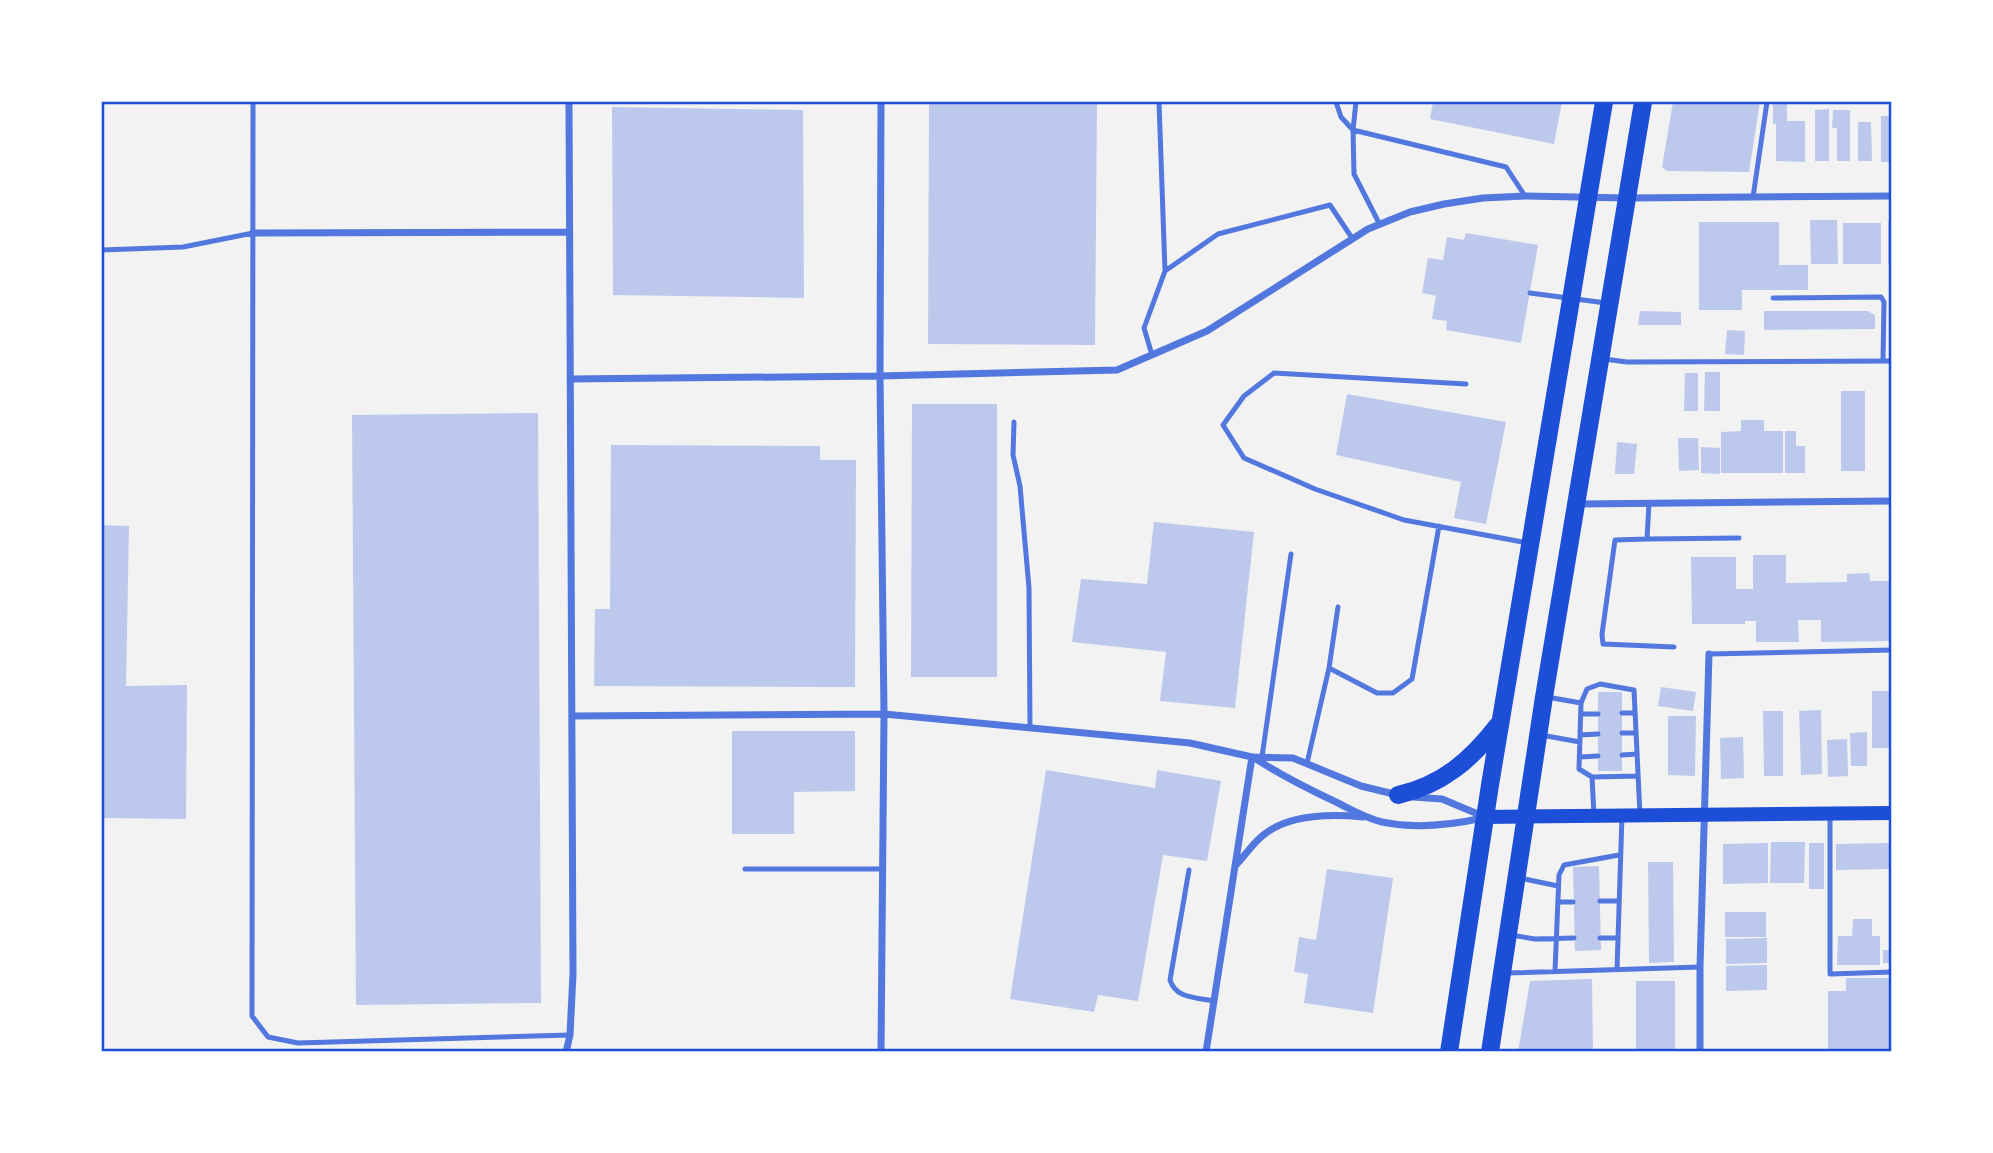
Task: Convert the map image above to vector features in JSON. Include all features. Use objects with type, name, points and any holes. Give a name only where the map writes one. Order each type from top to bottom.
[{"type":"main road","points":[[1449,1052],[1500,723],[1604,102]]},
{"type":"main road","points":[[1490,1052],[1544,697],[1643,102]]},
{"type":"main road","points":[[1398,795],[1432,785],[1446,776],[1481,747],[1500,723]]},
{"type":"main road","points":[[1485,817],[1892,813]]},
{"type":"street","points":[[566,1052],[570,1035],[573,974],[569,102]]},
{"type":"street","points":[[881,102],[880,376],[884,714],[881,1052]]},
{"type":"street","points":[[570,379],[880,376],[1117,370],[1206,331],[1380,223],[1444,204],[1525,195],[1589,198],[1892,196]]},
{"type":"street","points":[[253,233],[569,232]]},
{"type":"street","points":[[1577,504],[1892,501]]},
{"type":"street","points":[[1700,1052],[1709,654]]},
{"type":"street","points":[[572,716],[884,714],[1189,743],[1252,757],[1293,758],[1362,786],[1398,795],[1442,800],[1485,817]]},
{"type":"street","points":[[1252,757],[1286,778],[1383,822],[1414,825],[1461,822],[1485,817]]},
{"type":"street","points":[[1206,1052],[1252,757]]},
{"type":"street","points":[[1235,867],[1264,834],[1286,822],[1339,814],[1367,817]]},
{"type":"lane","points":[[253,102],[252,1016],[268,1037],[298,1043],[570,1035]]},
{"type":"lane","points":[[1152,355],[1144,328],[1166,271],[1159,102]]},
{"type":"lane","points":[[1336,102],[1341,117],[1353,130],[1506,167],[1525,195]]},
{"type":"lane","points":[[1356,102],[1353,130],[1354,174],[1380,223]]},
{"type":"lane","points":[[1753,197],[1767,102]]},
{"type":"lane","points":[[1166,271],[1218,234],[1330,205],[1352,238]]},
{"type":"lane","points":[[102,250],[183,247],[253,233]]},
{"type":"lane","points":[[1530,293],[1610,304]]},
{"type":"lane","points":[[1773,298],[1881,297],[1884,302],[1883,361]]},
{"type":"lane","points":[[1601,359],[1628,362],[1892,361]]},
{"type":"lane","points":[[1466,384],[1274,373],[1244,396],[1223,425],[1244,458],[1315,489],[1404,520],[1531,544]]},
{"type":"lane","points":[[1014,422],[1013,455],[1020,486],[1029,588],[1030,728]]},
{"type":"lane","points":[[1647,539],[1648,503]]},
{"type":"lane","points":[[1329,668],[1377,693],[1393,693],[1412,679],[1438,526]]},
{"type":"lane","points":[[1674,647],[1603,644],[1602,634],[1615,540],[1739,538]]},
{"type":"lane","points":[[1262,757],[1291,554]]},
{"type":"lane","points":[[1307,763],[1329,668],[1338,607]]},
{"type":"lane","points":[[1709,654],[1892,650]]},
{"type":"lane","points":[[1639,776],[1592,777],[1579,769],[1581,704],[1587,689],[1600,684],[1634,690],[1639,776],[1640,815]]},
{"type":"lane","points":[[1544,697],[1581,704]]},
{"type":"lane","points":[[1622,713],[1635,713]]},
{"type":"lane","points":[[1581,714],[1598,714]]},
{"type":"lane","points":[[1622,733],[1636,733]]},
{"type":"lane","points":[[1580,735],[1598,734]]},
{"type":"lane","points":[[1538,735],[1580,742]]},
{"type":"lane","points":[[1622,755],[1637,754]]},
{"type":"lane","points":[[1580,757],[1598,756]]},
{"type":"lane","points":[[1592,777],[1594,816]]},
{"type":"lane","points":[[1830,814],[1830,974],[1892,972]]},
{"type":"lane","points":[[1617,970],[1622,816]]},
{"type":"lane","points":[[1555,971],[1558,886],[1564,865],[1619,855]]},
{"type":"lane","points":[[745,869],[882,869]]},
{"type":"lane","points":[[1189,870],[1170,980],[1172,989],[1178,994],[1213,1001]]},
{"type":"lane","points":[[1517,877],[1558,886]]},
{"type":"lane","points":[[1600,901],[1618,901]]},
{"type":"lane","points":[[1558,902],[1573,902]]},
{"type":"lane","points":[[1508,935],[1574,938]]},
{"type":"lane","points":[[1600,938],[1618,938]]},
{"type":"lane","points":[[1503,973],[1700,967]]},
{"type":"building","points":[[929,102],[1097,102],[1095,345],[928,344]]},
{"type":"building","points":[[1433,102],[1562,102],[1554,144],[1430,119]]},
{"type":"building","points":[[1673,102],[1760,102],[1749,172],[1667,171],[1662,167]]},
{"type":"building","points":[[1773,102],[1787,102],[1787,121],[1805,121],[1805,162],[1776,161]]},
{"type":"building","points":[[612,107],[803,110],[804,298],[613,295]]},
{"type":"building","points":[[1829,109],[1829,161],[1815,161],[1815,110]]},
{"type":"building","points":[[1833,110],[1850,110],[1850,161],[1837,161],[1837,128],[1832,128]]},
{"type":"building","points":[[1881,116],[1892,116],[1892,162],[1881,162]]},
{"type":"building","points":[[1858,122],[1871,122],[1872,161],[1858,161]]},
{"type":"building","points":[[1810,220],[1837,220],[1838,264],[1811,264]]},
{"type":"building","points":[[1888,221],[1892,221],[1892,264],[1888,264]]},
{"type":"building","points":[[1699,222],[1779,222],[1779,265],[1808,265],[1808,290],[1742,290],[1742,310],[1699,310]]},
{"type":"building","points":[[1843,223],[1881,223],[1881,264],[1843,264]]},
{"type":"building","points":[[1466,233],[1538,245],[1521,343],[1446,330],[1447,321],[1432,319],[1436,296],[1422,293],[1428,258],[1443,260],[1447,237],[1464,240]]},
{"type":"building","points":[[1640,311],[1681,312],[1681,325],[1638,325]]},
{"type":"building","points":[[1764,311],[1868,311],[1875,315],[1875,329],[1764,330]]},
{"type":"building","points":[[1727,330],[1745,331],[1744,355],[1725,354]]},
{"type":"building","points":[[1705,372],[1720,372],[1720,411],[1704,411]]},
{"type":"building","points":[[1685,373],[1698,373],[1698,411],[1684,411]]},
{"type":"building","points":[[1841,391],[1865,391],[1865,471],[1841,471]]},
{"type":"building","points":[[1347,394],[1506,422],[1486,524],[1454,518],[1461,482],[1336,455]]},
{"type":"building","points":[[912,404],[997,404],[997,677],[911,677]]},
{"type":"building","points":[[538,413],[541,1003],[356,1005],[352,415]]},
{"type":"building","points":[[1741,420],[1764,420],[1764,431],[1783,431],[1783,473],[1721,473],[1721,432],[1741,431]]},
{"type":"building","points":[[1785,431],[1796,431],[1796,446],[1805,446],[1805,473],[1785,473]]},
{"type":"building","points":[[1678,438],[1698,438],[1699,470],[1679,471]]},
{"type":"building","points":[[1617,442],[1637,444],[1634,474],[1615,474]]},
{"type":"building","points":[[611,445],[820,446],[820,460],[856,460],[855,687],[594,686],[595,609],[610,609]]},
{"type":"building","points":[[1701,447],[1720,448],[1720,474],[1701,473]]},
{"type":"building","points":[[1154,522],[1254,532],[1235,708],[1160,701],[1166,652],[1072,642],[1081,579],[1147,584]]},
{"type":"building","points":[[102,525],[129,526],[126,686],[187,685],[186,819],[102,818]]},
{"type":"building","points":[[1753,555],[1786,555],[1786,583],[1847,582],[1847,574],[1869,573],[1870,581],[1892,581],[1892,641],[1821,642],[1821,620],[1798,620],[1799,642],[1756,642],[1756,621],[1745,621],[1745,624],[1692,624],[1691,557],[1736,557],[1736,589],[1753,589]]},
{"type":"building","points":[[1661,687],[1696,692],[1693,711],[1658,706]]},
{"type":"building","points":[[1872,691],[1890,691],[1891,748],[1872,748]]},
{"type":"building","points":[[1598,692],[1622,692],[1622,771],[1598,771]]},
{"type":"building","points":[[1821,710],[1822,774],[1801,775],[1799,711]]},
{"type":"building","points":[[1763,711],[1783,711],[1783,776],[1764,776]]},
{"type":"building","points":[[1668,716],[1696,716],[1695,776],[1668,775]]},
{"type":"building","points":[[732,731],[855,731],[855,791],[794,792],[794,834],[732,834]]},
{"type":"building","points":[[1867,732],[1867,766],[1851,766],[1850,733]]},
{"type":"building","points":[[1743,737],[1744,778],[1721,779],[1720,738]]},
{"type":"building","points":[[1847,739],[1848,776],[1828,777],[1827,740]]},
{"type":"building","points":[[1046,770],[1155,788],[1157,770],[1221,781],[1207,861],[1163,855],[1138,1001],[1098,995],[1094,1012],[1010,999]]},
{"type":"building","points":[[1771,842],[1805,842],[1804,883],[1770,883]]},
{"type":"building","points":[[1768,843],[1768,883],[1723,884],[1723,844]]},
{"type":"building","points":[[1809,843],[1824,843],[1824,889],[1809,889]]},
{"type":"building","points":[[1892,843],[1892,869],[1836,870],[1836,844]]},
{"type":"building","points":[[1648,862],[1673,862],[1674,962],[1649,963]]},
{"type":"building","points":[[1599,866],[1601,950],[1575,951],[1573,867]]},
{"type":"building","points":[[1327,869],[1393,878],[1373,1013],[1304,1003],[1308,974],[1294,972],[1299,937],[1316,940]]},
{"type":"building","points":[[1725,912],[1766,912],[1766,937],[1725,937]]},
{"type":"building","points":[[1853,919],[1872,919],[1872,936],[1880,936],[1880,965],[1837,965],[1838,936],[1852,936]]},
{"type":"building","points":[[1767,938],[1767,963],[1726,964],[1726,939]]},
{"type":"building","points":[[1883,950],[1892,950],[1892,963],[1883,963]]},
{"type":"building","points":[[1767,965],[1767,990],[1726,991],[1726,966]]},
{"type":"building","points":[[1846,978],[1892,978],[1892,1052],[1828,1052],[1828,991],[1846,991]]},
{"type":"building","points":[[1592,979],[1593,1052],[1518,1052],[1530,981]]},
{"type":"building","points":[[1636,981],[1675,981],[1675,1052],[1636,1052]]}]
